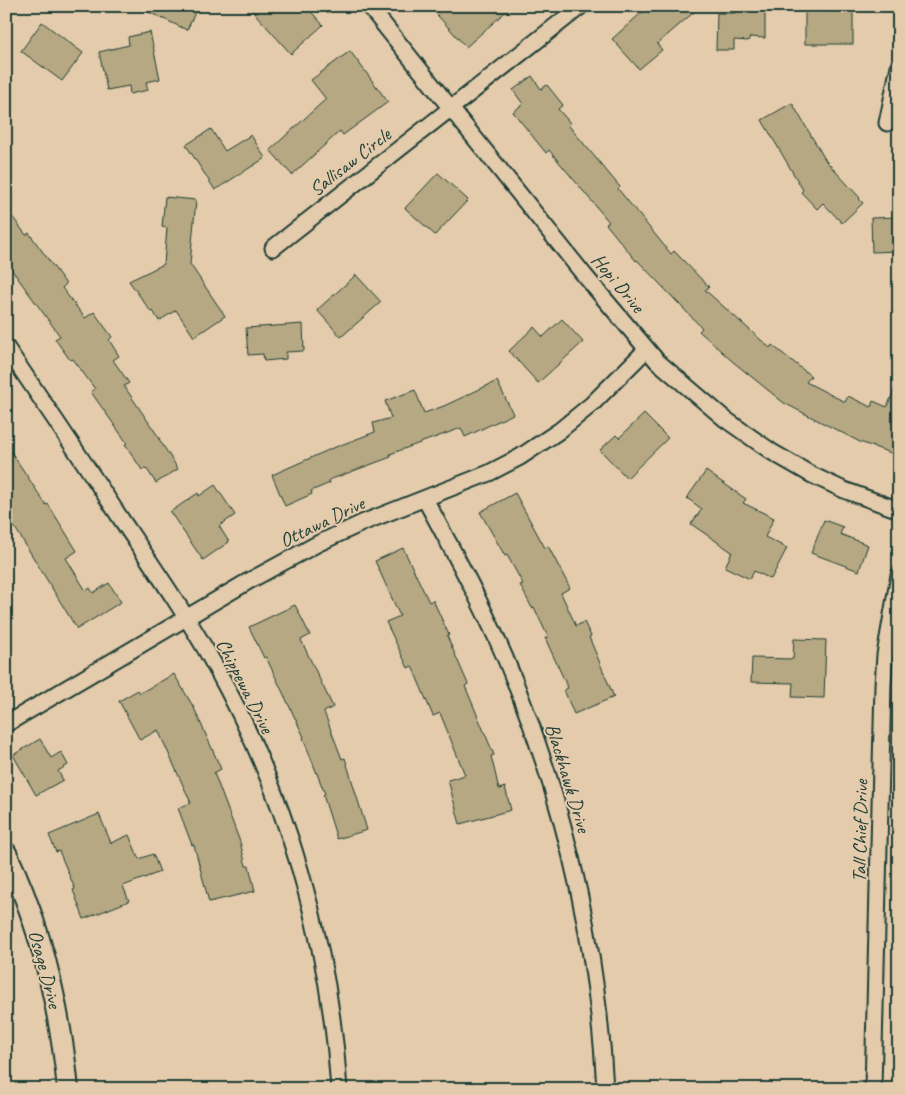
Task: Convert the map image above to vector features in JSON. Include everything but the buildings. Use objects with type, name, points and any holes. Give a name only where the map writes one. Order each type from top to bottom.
[{"type":"street","name":"Hopi Drive","points":[[369,6],[585,276],[657,361],[724,419],[772,452],[812,475],[844,490],[899,510]]},
{"type":"street","name":"Sallisaw Circle","points":[[273,248],[581,6]]},
{"type":"street","points":[[887,123],[899,66]]},
{"type":"street","name":"Chippewa Drive","points":[[6,347],[154,567],[214,666],[245,727],[270,784],[290,839],[310,911],[327,985],[339,1089]]},
{"type":"street","name":"Ottawa Drive","points":[[6,724],[247,582],[317,544],[362,523],[489,473],[520,457],[559,431],[592,404],[647,349]]},
{"type":"street","name":"Blackhawk Drive","points":[[425,499],[485,614],[514,680],[539,748],[561,820],[592,963],[600,1030],[604,1089]]},
{"type":"street","name":"Tall Chief Drive","points":[[874,1089],[883,685],[885,655],[899,575]]},
{"type":"street","name":"Osage Drive","points":[[6,853],[30,914],[56,1004],[68,1089]]}]
